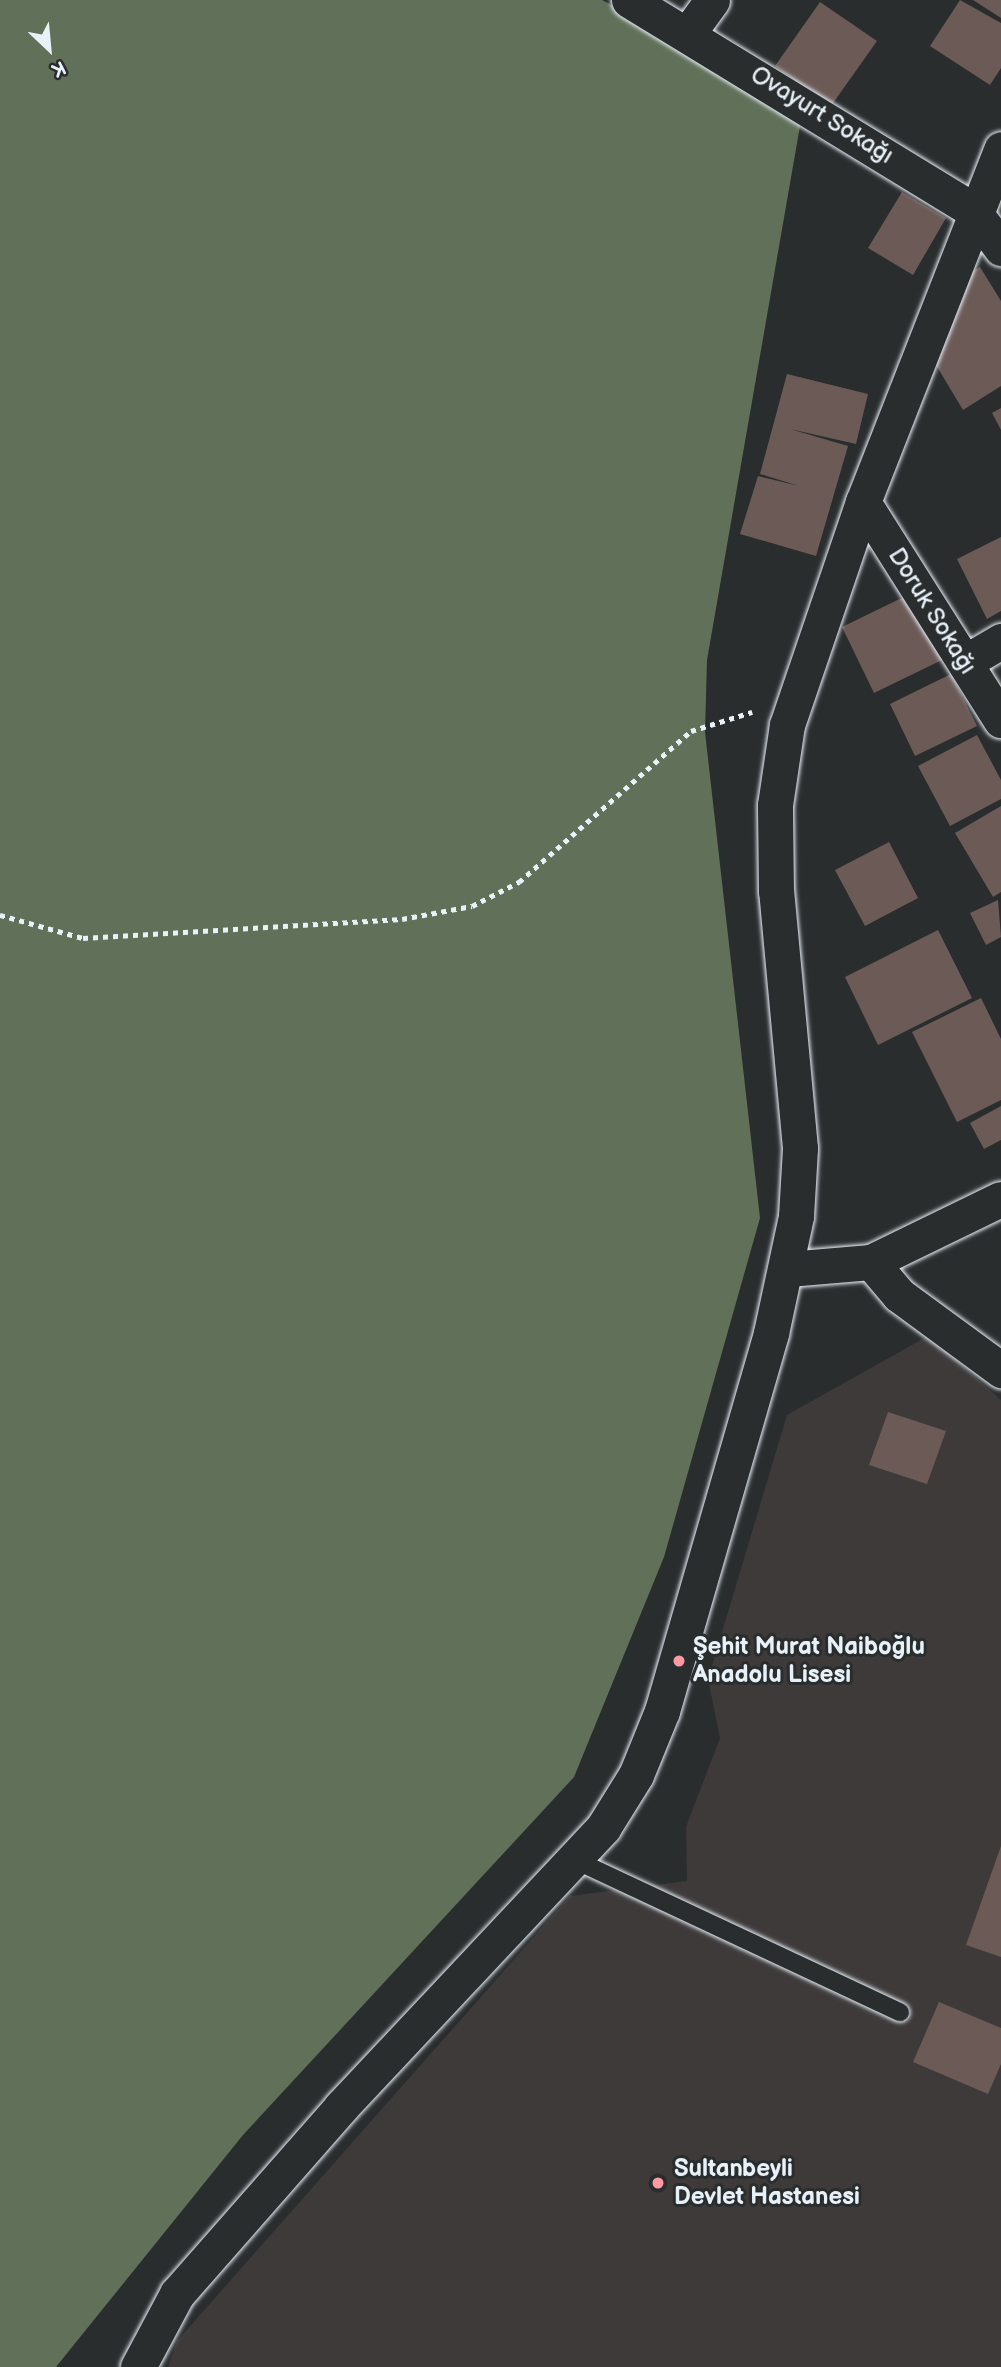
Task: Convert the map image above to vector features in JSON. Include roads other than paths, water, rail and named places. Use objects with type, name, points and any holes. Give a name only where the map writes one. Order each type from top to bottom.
[{"type":"street","name":"Ovayurt Sokağı","points":[[629,0],[689,32],[972,209],[1001,248]]},
{"type":"street","points":[[689,32],[712,0]]},
{"type":"street","points":[[138,2367],[177,2294],[341,2107],[575,1860],[636,1775],[662,1711],[788,1269],[800,1148],[776,891],[775,805],[787,724],[863,502],[972,209],[1001,149]]},
{"type":"street","name":"Doruk Sokağı","points":[[863,502],[1001,720]]},
{"type":"street","points":[[965,662],[1001,641]]},
{"type":"street","points":[[788,1269],[872,1262],[1001,1199]]},
{"type":"street","points":[[872,1262],[899,1295],[1001,1370]]},
{"type":"lane","points":[[575,1860],[900,2012]]},
{"type":"place","name":"Şehit Murat Naiboğlu Anadolu Lisesi","points":[[679,1661]]},
{"type":"place","name":"Sultanbeyli Devlet Hastanesi","points":[[658,2183]]}]
